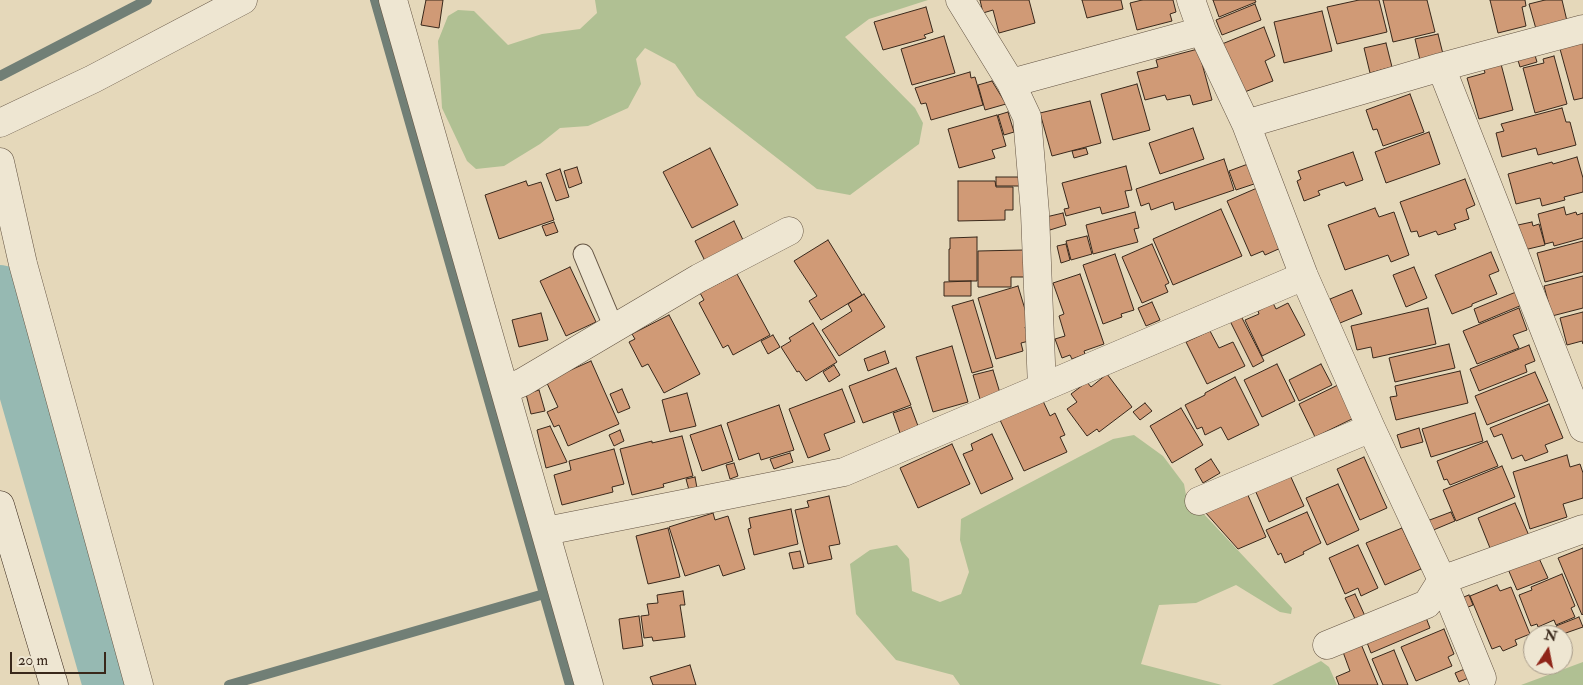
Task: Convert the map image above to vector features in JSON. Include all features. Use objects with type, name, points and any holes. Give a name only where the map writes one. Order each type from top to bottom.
[{"type":"street","points":[[0,123],[93,79],[244,0]]},
{"type":"street","points":[[393,0],[589,685]]},
{"type":"street","points":[[960,0],[1011,83],[1027,117],[1035,213],[1042,388]]},
{"type":"street","points":[[1191,0],[1202,30],[1246,124],[1304,276],[1371,428],[1442,580],[1482,678]]},
{"type":"street","points":[[1246,124],[1441,67],[1583,29]]},
{"type":"street","points":[[1011,83],[1202,30]]},
{"type":"street","points":[[1441,67],[1583,428]]},
{"type":"street","points":[[0,162],[23,264],[139,685]]},
{"type":"street","points":[[506,390],[523,382],[699,278],[789,231]]},
{"type":"street","points":[[546,531],[844,472],[1304,276]]},
{"type":"street","points":[[1199,501],[1371,428]]},
{"type":"street","points":[[0,505],[54,685]]},
{"type":"street","points":[[1327,645],[1428,604],[1442,580],[1583,529]]},
{"type":"lane","points":[[583,254],[614,328]]},
{"type":"green space","points":[[595,0],[928,0],[869,19],[845,37],[915,108],[923,123],[919,144],[850,195],[817,189],[697,96],[675,64],[645,48],[636,59],[641,84],[628,108],[588,126],[560,128],[540,144],[504,166],[476,169],[467,161],[442,108],[438,41],[448,16],[458,10],[474,11],[508,45],[542,34],[580,29],[597,13]]},
{"type":"green space","points":[[1134,435],[1163,456],[1184,484],[1186,495],[1292,608],[1291,614],[1280,612],[1236,585],[1196,603],[1159,605],[1141,664],[1222,685],[960,685],[953,675],[896,660],[856,614],[850,564],[870,550],[897,545],[909,559],[912,591],[940,602],[961,594],[969,572],[960,540],[961,519],[1113,439]]},
{"type":"green space","points":[[1321,661],[1329,667],[1337,685],[1272,685]]},
{"type":"green space","points":[[1583,662],[1583,685],[1521,685],[1548,675],[1573,675],[1573,666]]},
{"type":"building","points":[[426,0],[443,0],[439,28],[421,25]]},
{"type":"building","points":[[980,0],[1029,0],[1035,23],[999,33],[993,10],[983,13]]},
{"type":"building","points":[[1082,0],[1121,0],[1123,9],[1087,18]]},
{"type":"building","points":[[1142,0],[1173,0],[1176,12],[1170,14],[1172,21],[1137,30],[1130,3]]},
{"type":"building","points":[[1213,0],[1255,0],[1256,2],[1219,17]]},
{"type":"building","points":[[1359,0],[1379,0],[1387,32],[1337,44],[1327,7]]},
{"type":"building","points":[[1383,0],[1427,0],[1435,32],[1393,42]]},
{"type":"building","points":[[1490,0],[1525,0],[1526,6],[1522,7],[1526,26],[1498,33]]},
{"type":"building","points":[[1545,0],[1562,0],[1567,21],[1536,29],[1529,4]]},
{"type":"building","points":[[1255,4],[1261,20],[1222,35],[1216,20]]},
{"type":"building","points":[[926,7],[933,32],[924,35],[926,38],[883,50],[874,22]]},
{"type":"building","points":[[1322,11],[1332,51],[1284,63],[1274,22]]},
{"type":"building","points":[[1264,27],[1275,56],[1265,61],[1273,81],[1242,93],[1222,44]]},
{"type":"building","points":[[1438,34],[1443,54],[1420,60],[1415,39]]},
{"type":"building","points":[[944,36],[955,73],[912,85],[901,49]]},
{"type":"building","points":[[1386,43],[1392,67],[1370,73],[1364,48]]},
{"type":"building","points":[[1583,43],[1583,98],[1574,100],[1560,49]]},
{"type":"building","points":[[1198,49],[1212,100],[1193,105],[1190,95],[1167,100],[1165,95],[1145,100],[1137,72],[1158,67],[1156,60]]},
{"type":"building","points":[[1534,52],[1537,62],[1520,67],[1517,57]]},
{"type":"building","points":[[1554,56],[1567,104],[1535,113],[1523,68],[1544,63],[1543,59]]},
{"type":"building","points":[[1501,64],[1513,110],[1479,119],[1467,78],[1485,73],[1484,69]]},
{"type":"building","points":[[970,72],[971,78],[975,77],[983,105],[931,120],[926,103],[921,104],[915,88]]},
{"type":"building","points":[[992,81],[1006,104],[985,110],[978,85]]},
{"type":"building","points":[[1137,84],[1150,130],[1113,140],[1101,94]]},
{"type":"building","points":[[1410,94],[1424,132],[1383,146],[1377,129],[1373,130],[1366,110]]},
{"type":"building","points":[[1090,101],[1101,143],[1052,156],[1040,113]]},
{"type":"building","points":[[1562,108],[1566,122],[1570,122],[1576,145],[1538,155],[1536,148],[1502,157],[1496,133],[1504,131],[1501,124]]},
{"type":"building","points":[[1008,112],[1014,132],[1004,135],[998,115]]},
{"type":"building","points":[[997,115],[1006,146],[992,150],[995,158],[959,168],[948,129]]},
{"type":"building","points":[[1193,128],[1204,159],[1160,174],[1149,143]]},
{"type":"building","points":[[1429,132],[1440,164],[1386,183],[1375,152]]},
{"type":"building","points":[[710,148],[738,205],[692,228],[663,172]]},
{"type":"building","points":[[1086,148],[1088,154],[1074,158],[1072,151]]},
{"type":"building","points":[[1353,152],[1363,180],[1346,186],[1344,182],[1318,191],[1320,195],[1304,201],[1297,181],[1301,179],[1298,171]]},
{"type":"building","points":[[1577,157],[1583,178],[1583,192],[1564,197],[1565,200],[1542,206],[1540,198],[1516,204],[1508,174]]},
{"type":"building","points":[[1224,159],[1234,190],[1175,210],[1173,202],[1151,210],[1149,203],[1141,206],[1136,189]]},
{"type":"building","points":[[1248,164],[1254,184],[1236,190],[1229,171]]},
{"type":"building","points":[[1126,166],[1132,190],[1125,191],[1129,207],[1102,214],[1100,207],[1066,216],[1064,209],[1069,208],[1062,183]]},
{"type":"building","points":[[577,167],[582,183],[569,188],[564,171]]},
{"type":"building","points":[[560,169],[569,197],[556,201],[546,174]]},
{"type":"building","points":[[996,177],[1019,177],[1020,186],[996,186]]},
{"type":"building","points":[[1465,179],[1475,205],[1466,209],[1469,219],[1454,224],[1456,229],[1438,235],[1436,231],[1419,237],[1417,231],[1411,232],[1400,202]]},
{"type":"building","points":[[526,181],[528,186],[541,182],[554,220],[499,239],[485,195]]},
{"type":"building","points":[[958,181],[995,181],[996,187],[1013,187],[1013,210],[1005,210],[1005,220],[958,221]]},
{"type":"building","points":[[1257,188],[1283,247],[1265,255],[1263,251],[1251,256],[1227,201]]},
{"type":"building","points":[[1564,207],[1566,215],[1576,212],[1577,215],[1583,213],[1583,238],[1554,246],[1553,242],[1545,244],[1538,214]]},
{"type":"building","points":[[1375,208],[1379,217],[1394,212],[1409,255],[1391,262],[1388,255],[1345,270],[1328,225]]},
{"type":"building","points":[[1221,209],[1242,256],[1173,285],[1153,239]]},
{"type":"building","points":[[1135,212],[1139,228],[1134,229],[1138,242],[1093,254],[1086,225]]},
{"type":"building","points":[[1063,213],[1066,225],[1050,230],[1046,217]]},
{"type":"building","points":[[734,221],[744,242],[705,261],[695,241]]},
{"type":"building","points":[[554,222],[558,232],[546,236],[542,226]]},
{"type":"building","points":[[1532,222],[1533,226],[1539,224],[1545,245],[1524,250],[1518,225]]},
{"type":"building","points":[[1087,236],[1092,254],[1071,260],[1066,241]]},
{"type":"building","points":[[977,237],[977,281],[949,281],[950,238]]},
{"type":"building","points":[[828,240],[862,295],[821,320],[809,301],[817,296],[794,261]]},
{"type":"building","points":[[1583,241],[1583,272],[1545,282],[1537,253]]},
{"type":"building","points":[[1066,244],[1070,260],[1061,263],[1057,246]]},
{"type":"building","points":[[1152,244],[1169,283],[1165,285],[1168,292],[1142,303],[1122,257]]},
{"type":"building","points":[[1024,250],[1024,277],[1011,277],[1011,287],[978,287],[978,251]]},
{"type":"building","points":[[1491,252],[1499,271],[1489,275],[1497,294],[1452,314],[1435,275]]},
{"type":"building","points":[[1115,254],[1134,310],[1121,314],[1122,317],[1103,324],[1083,265]]},
{"type":"building","points":[[570,267],[596,322],[566,336],[540,281]]},
{"type":"building","points":[[1414,267],[1427,298],[1406,307],[1393,275]]},
{"type":"building","points":[[737,274],[770,335],[733,355],[728,345],[723,348],[699,303],[704,300],[700,293]]},
{"type":"building","points":[[1080,274],[1104,344],[1084,351],[1085,354],[1072,359],[1070,355],[1062,358],[1055,339],[1065,336],[1059,316],[1064,314],[1053,283]]},
{"type":"building","points":[[1583,276],[1583,308],[1552,316],[1544,286]]},
{"type":"building","points":[[971,281],[971,296],[944,296],[944,282]]},
{"type":"building","points":[[1018,286],[1030,326],[1025,327],[1029,341],[1021,343],[1023,351],[996,359],[978,298]]},
{"type":"building","points":[[1352,290],[1362,314],[1340,323],[1330,299]]},
{"type":"building","points":[[1516,292],[1522,305],[1479,323],[1474,309]]},
{"type":"building","points":[[864,294],[885,327],[839,356],[822,330],[852,311],[848,304]]},
{"type":"building","points":[[973,300],[993,367],[972,373],[952,306]]},
{"type":"building","points":[[1152,302],[1160,320],[1146,326],[1138,308]]},
{"type":"building","points":[[1273,303],[1276,309],[1288,303],[1305,335],[1262,356],[1245,320],[1259,314],[1258,311]]},
{"type":"building","points":[[1428,308],[1436,344],[1373,358],[1371,347],[1357,350],[1351,326]]},
{"type":"building","points":[[1519,308],[1527,330],[1513,335],[1519,348],[1477,364],[1463,331]]},
{"type":"building","points":[[1583,312],[1583,344],[1582,341],[1567,345],[1560,318]]},
{"type":"building","points":[[541,313],[548,340],[519,347],[512,320]]},
{"type":"building","points":[[669,315],[700,374],[664,393],[648,364],[642,367],[629,342],[635,339],[632,334]]},
{"type":"building","points":[[1241,316],[1264,361],[1253,367],[1230,321]]},
{"type":"building","points":[[813,323],[837,362],[806,381],[799,371],[797,372],[781,347],[791,341],[789,338]]},
{"type":"building","points":[[1210,331],[1219,348],[1233,342],[1245,366],[1207,384],[1186,342]]},
{"type":"building","points":[[773,335],[780,347],[768,354],[761,341]]},
{"type":"building","points":[[1449,344],[1455,368],[1395,382],[1389,358]]},
{"type":"building","points":[[1529,345],[1535,361],[1525,365],[1527,372],[1479,391],[1470,369]]},
{"type":"building","points":[[952,346],[968,402],[933,412],[916,357]]},
{"type":"building","points":[[885,351],[889,363],[868,371],[864,359]]},
{"type":"building","points":[[591,361],[619,424],[568,446],[559,425],[554,427],[547,412],[558,407],[546,381]]},
{"type":"building","points":[[1277,364],[1295,401],[1262,417],[1244,380]]},
{"type":"building","points":[[1321,364],[1332,385],[1299,401],[1289,380]]},
{"type":"building","points":[[834,365],[840,375],[829,382],[823,372]]},
{"type":"building","points":[[896,368],[911,405],[863,423],[849,386]]},
{"type":"building","points":[[993,370],[1000,393],[980,399],[973,375]]},
{"type":"building","points":[[1460,371],[1468,403],[1396,420],[1390,397],[1397,396],[1395,386]]},
{"type":"building","points":[[1535,372],[1548,401],[1487,425],[1475,396]]},
{"type":"building","points":[[1107,374],[1132,407],[1099,432],[1097,429],[1087,436],[1067,409],[1077,402],[1071,394],[1087,382],[1091,387]]},
{"type":"building","points":[[1235,377],[1259,425],[1228,440],[1221,427],[1205,435],[1202,427],[1197,429],[1185,405]]},
{"type":"building","points":[[1340,384],[1356,417],[1315,437],[1299,404]]},
{"type":"building","points":[[622,389],[630,408],[618,413],[610,394]]},
{"type":"building","points":[[842,389],[855,422],[824,434],[830,450],[808,458],[789,409]]},
{"type":"building","points":[[539,390],[545,411],[531,414],[526,394]]},
{"type":"building","points":[[687,393],[696,426],[670,432],[662,400]]},
{"type":"building","points":[[1043,401],[1050,416],[1055,413],[1065,435],[1060,437],[1067,452],[1024,471],[1000,420]]},
{"type":"building","points":[[1145,403],[1152,411],[1140,420],[1133,412]]},
{"type":"building","points":[[1549,404],[1563,438],[1545,445],[1548,452],[1525,461],[1522,455],[1512,459],[1502,434],[1494,437],[1490,428]]},
{"type":"building","points":[[779,405],[794,450],[761,460],[759,453],[739,460],[727,423]]},
{"type":"building","points":[[911,407],[918,426],[900,433],[893,413]]},
{"type":"building","points":[[1181,408],[1203,445],[1172,463],[1150,426]]},
{"type":"building","points":[[1475,413],[1483,441],[1431,457],[1422,429]]},
{"type":"building","points":[[721,425],[733,461],[702,471],[690,435]]},
{"type":"building","points":[[550,426],[567,462],[546,468],[537,430]]},
{"type":"building","points":[[1419,428],[1423,442],[1401,448],[1397,435]]},
{"type":"building","points":[[620,430],[624,441],[614,446],[609,435]]},
{"type":"building","points":[[992,434],[1013,479],[981,494],[963,454],[973,450],[971,444]]},
{"type":"building","points":[[682,436],[693,476],[663,484],[664,487],[632,495],[620,449]]},
{"type":"building","points":[[1487,441],[1498,466],[1450,485],[1447,479],[1444,480],[1437,461]]},
{"type":"building","points":[[952,444],[970,484],[918,508],[900,468]]},
{"type":"building","points":[[614,449],[624,484],[612,487],[613,492],[562,505],[554,475],[571,470],[569,461]]},
{"type":"building","points":[[790,453],[793,462],[774,469],[770,459]]},
{"type":"building","points":[[1567,455],[1570,467],[1580,464],[1583,473],[1583,498],[1563,504],[1567,517],[1530,529],[1513,472]]},
{"type":"building","points":[[1364,457],[1387,508],[1360,520],[1337,469]]},
{"type":"building","points":[[1211,459],[1220,473],[1203,483],[1195,469]]},
{"type":"building","points":[[734,463],[738,476],[730,479],[726,465]]},
{"type":"building","points":[[1502,466],[1515,497],[1456,521],[1443,490]]},
{"type":"building","points":[[1290,475],[1304,506],[1269,522],[1255,490]]},
{"type":"building","points":[[695,477],[697,488],[689,490],[686,479]]},
{"type":"building","points":[[1338,484],[1359,530],[1327,545],[1306,498]]},
{"type":"building","points":[[1247,493],[1266,537],[1238,549],[1205,512]]},
{"type":"building","points":[[829,496],[840,544],[829,546],[832,559],[808,564],[795,510],[809,507],[807,501]]},
{"type":"building","points":[[1515,503],[1530,538],[1492,553],[1478,518]]},
{"type":"building","points":[[791,509],[798,544],[754,555],[748,529],[751,528],[749,518]]},
{"type":"building","points":[[1307,512],[1321,543],[1285,563],[1281,553],[1278,555],[1266,530]]},
{"type":"building","points":[[1451,512],[1455,521],[1431,531],[1427,521]]},
{"type":"building","points":[[713,513],[715,520],[728,516],[745,569],[723,576],[719,565],[685,576],[669,527]]},
{"type":"building","points":[[668,528],[680,577],[648,584],[636,536]]},
{"type":"building","points":[[1402,528],[1421,569],[1385,585],[1366,543]]},
{"type":"building","points":[[1358,545],[1378,588],[1361,596],[1358,588],[1345,594],[1329,558]]},
{"type":"building","points":[[1583,548],[1583,614],[1582,615],[1558,558]]},
{"type":"building","points":[[800,551],[804,567],[793,569],[789,553]]},
{"type":"building","points":[[1538,556],[1548,578],[1517,590],[1508,569]]},
{"type":"building","points":[[1562,574],[1575,606],[1571,608],[1575,617],[1556,625],[1554,620],[1543,625],[1531,625],[1519,595],[1532,590],[1531,587]]},
{"type":"building","points":[[1497,585],[1500,591],[1511,587],[1526,625],[1523,625],[1523,637],[1515,640],[1517,645],[1503,651],[1500,646],[1492,649],[1470,596]]},
{"type":"building","points":[[683,591],[685,605],[680,605],[685,637],[653,641],[652,637],[644,638],[641,616],[649,615],[647,604],[658,603],[657,595]]},
{"type":"building","points":[[1355,594],[1365,616],[1356,621],[1345,598]]},
{"type":"building","points":[[1469,595],[1473,605],[1466,608],[1461,598]]},
{"type":"building","points":[[1425,615],[1430,628],[1371,653],[1366,640]]},
{"type":"building","points":[[639,616],[643,646],[623,649],[619,619]]},
{"type":"building","points":[[1579,617],[1583,627],[1573,630],[1573,625],[1559,625]]},
{"type":"building","points":[[1444,629],[1454,654],[1448,657],[1452,666],[1416,681],[1401,647]]},
{"type":"building","points":[[1361,644],[1378,685],[1339,685],[1336,677],[1350,671],[1343,652]]},
{"type":"building","points":[[1394,650],[1408,685],[1383,685],[1372,659]]},
{"type":"building","points":[[690,665],[696,685],[653,685],[650,677]]},
{"type":"building","points":[[1467,668],[1471,677],[1459,682],[1455,673]]},
{"type":"waterway","points":[[0,76],[147,0]]},
{"type":"waterway","points":[[375,0],[570,685]]},
{"type":"waterway","points":[[0,294],[112,685]]},
{"type":"waterway","points":[[229,685],[544,594]]}]
